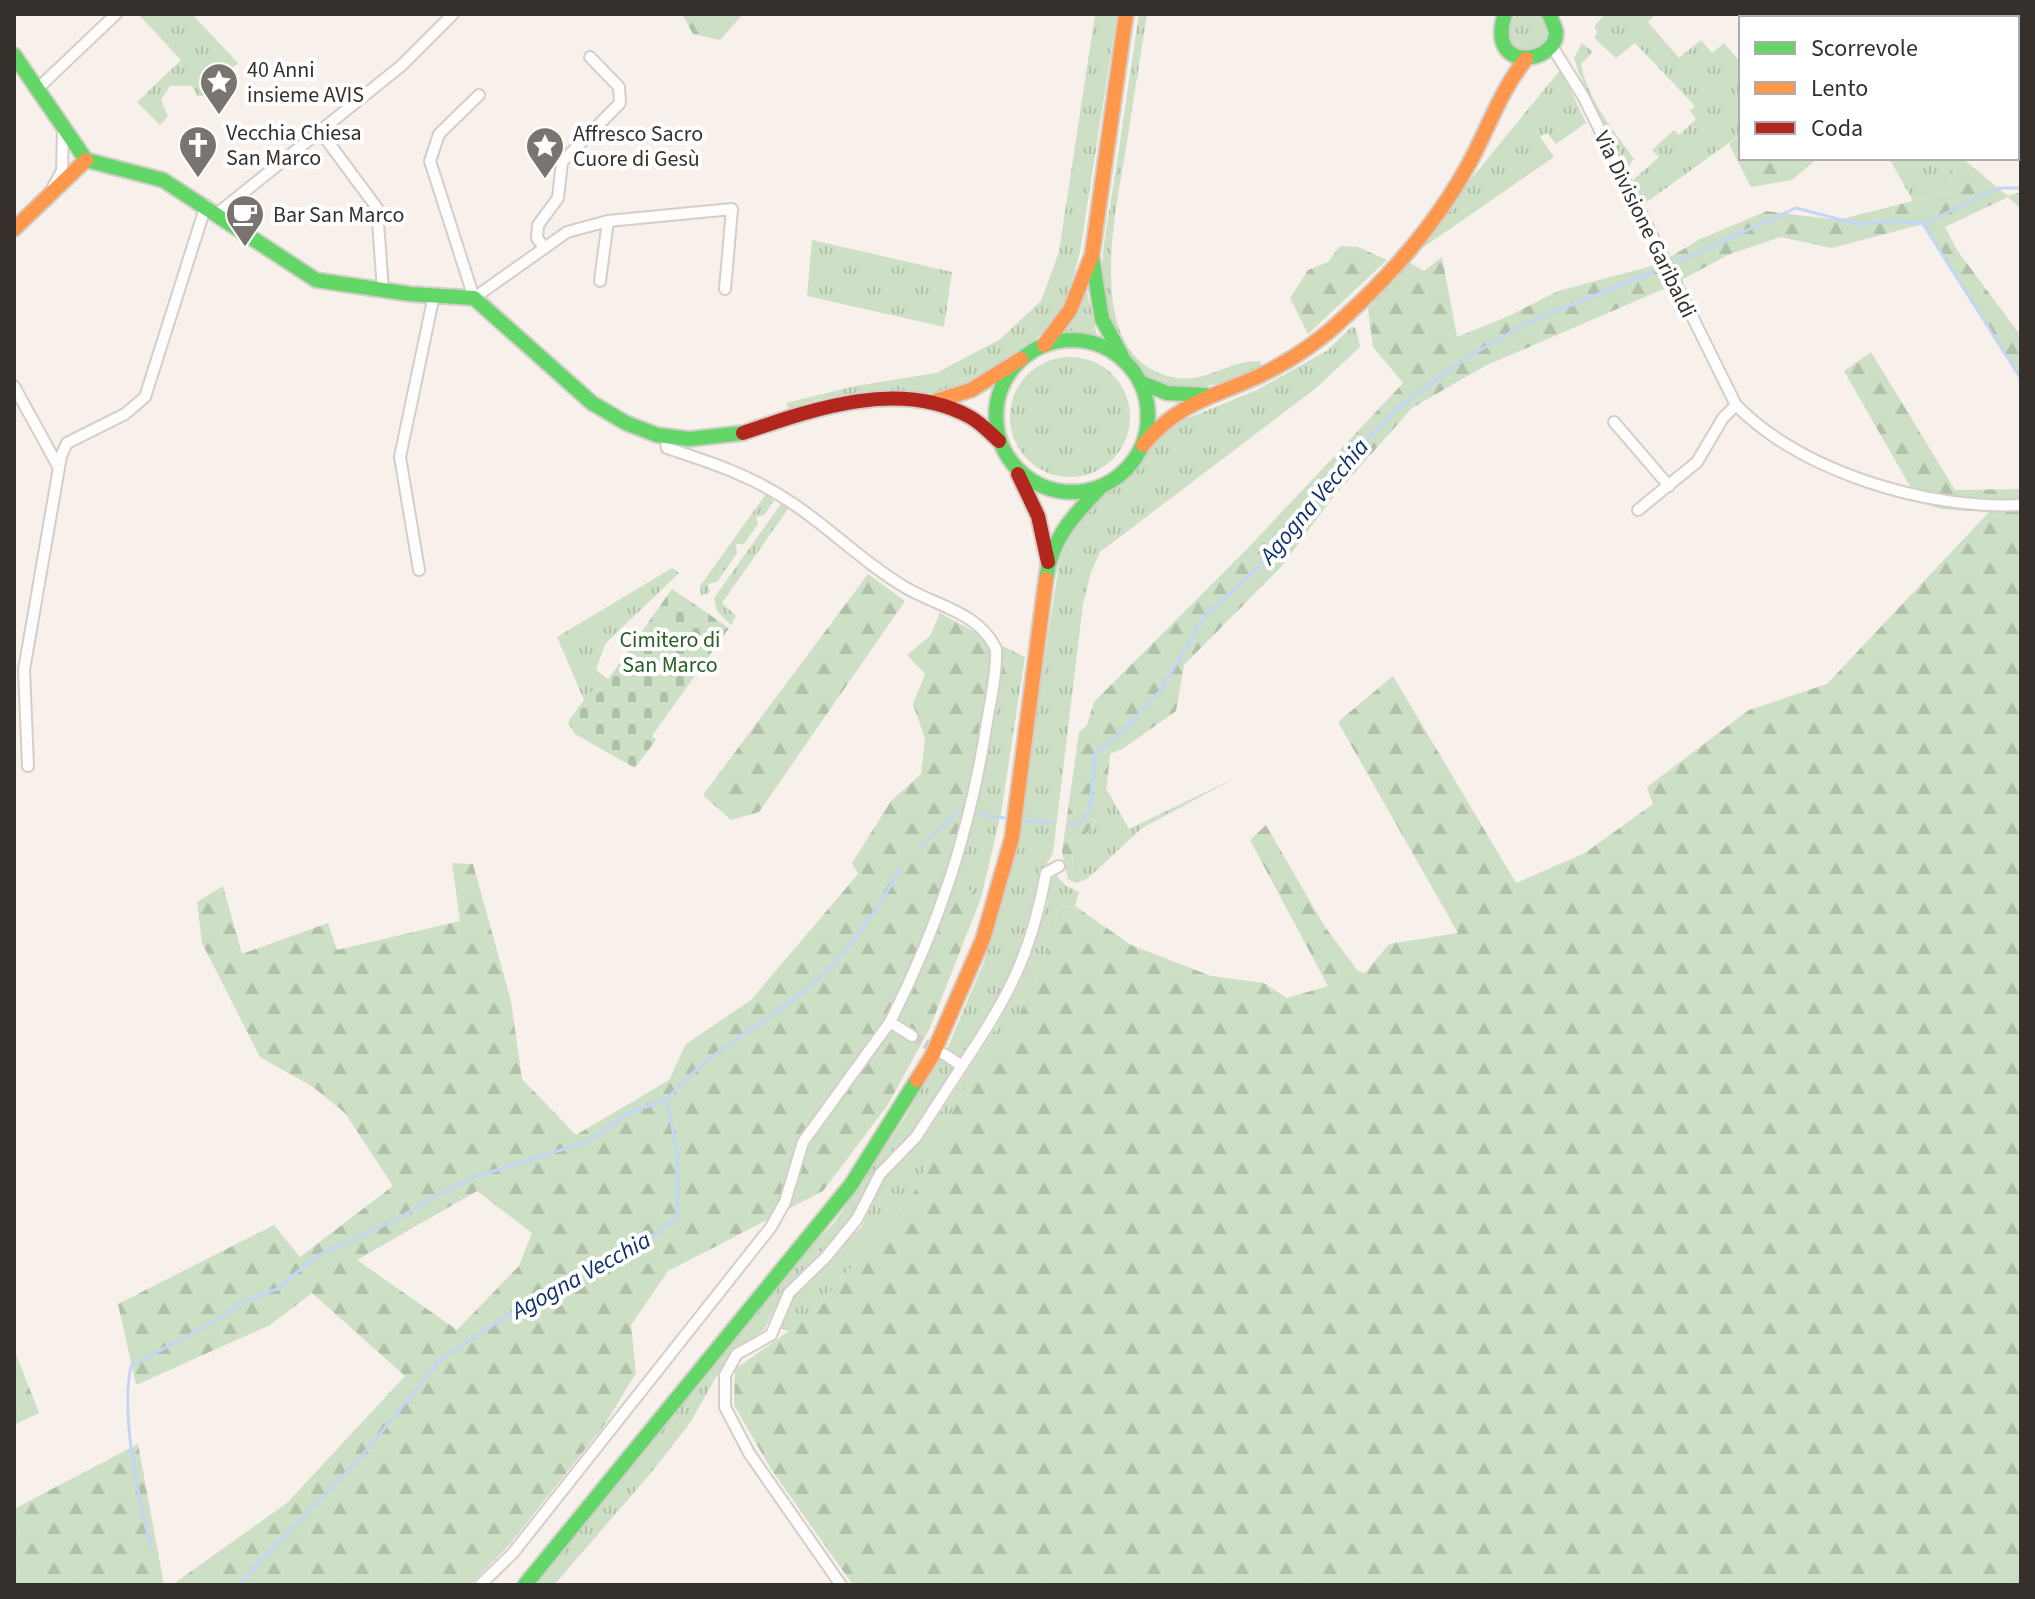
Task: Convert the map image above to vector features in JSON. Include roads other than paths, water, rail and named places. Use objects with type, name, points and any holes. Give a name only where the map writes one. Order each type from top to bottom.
[{"type":"main road","points":[[1044,345],[1070,310],[1092,255],[1126,14]]},
{"type":"main road","points":[[1505,14],[1499,32],[1506,50],[1508,78]]},
{"type":"main road","points":[[1015,468],[1033,482],[1054,491],[1078,493],[1100,488],[1118,478],[1133,463],[1162,419],[1207,395],[1250,380],[1282,363],[1341,321],[1365,297],[1451,191],[1492,119],[1508,78],[1526,59],[1540,56],[1551,45],[1555,33],[1552,16]]},
{"type":"main road","points":[[1506,50],[1526,59]]},
{"type":"main road","points":[[16,63],[86,160],[163,180],[212,209],[316,280],[383,291],[474,298],[592,403],[626,423],[665,436],[689,439],[730,437],[814,409],[882,399],[933,402],[972,418],[999,441],[1015,468],[1038,516],[1048,563]]},
{"type":"main road","points":[[14,229],[86,160]]},
{"type":"main road","points":[[1092,255],[1102,319],[1124,359],[1142,383],[1149,424],[1143,445]]},
{"type":"main road","points":[[933,402],[971,390],[1044,345],[1065,340],[1086,341],[1124,359]]},
{"type":"main road","points":[[999,441],[995,419],[998,397],[1006,376],[1021,359]]},
{"type":"main road","points":[[1142,383],[1167,393],[1207,395]]},
{"type":"main road","points":[[525,1585],[851,1185],[932,1056],[983,939],[1012,838],[1048,563],[1062,528],[1100,488]]},
{"type":"street","points":[[36,90],[116,14]]},
{"type":"street","points":[[28,766],[24,670],[59,468],[67,443],[125,414],[145,397],[212,209],[320,131],[401,66],[453,14]]},
{"type":"street","name":"Via Divisione Garibaldi","points":[[1551,45],[1583,96],[1736,405]]},
{"type":"street","points":[[544,247],[537,238],[538,225],[558,198],[562,162],[620,103],[619,87],[590,57]]},
{"type":"street","points":[[479,95],[439,134],[430,161],[474,298],[567,232],[608,221],[732,209],[725,289]]},
{"type":"street","points":[[51,191],[62,171],[63,128]]},
{"type":"street","points":[[320,131],[377,208],[383,291]]},
{"type":"street","points":[[600,281],[608,221]]},
{"type":"street","points":[[419,570],[400,457],[434,295]]},
{"type":"street","points":[[14,386],[59,468]]},
{"type":"street","points":[[1638,510],[1697,462],[1723,418],[1736,405],[1752,422],[1818,460],[1913,496],[1941,503],[2021,505]]},
{"type":"street","points":[[1614,422],[1669,486]]},
{"type":"street","points":[[480,1585],[513,1553],[771,1227],[785,1202],[803,1142],[890,1022],[921,959],[951,882],[976,788],[996,649],[991,638],[963,613],[907,588],[793,504],[746,475],[667,448],[665,436]]},
{"type":"street","points":[[841,1585],[749,1453],[725,1407],[725,1375],[737,1354],[771,1335],[789,1293],[826,1257],[857,1219],[880,1174],[916,1137],[997,1015],[1019,973],[1046,873],[1059,866]]},
{"type":"street","points":[[890,1022],[912,1036]]},
{"type":"street","points":[[944,1054],[962,1066]]},
{"type":"waterway","name":"Agogna Vecchia","points":[[1677,262],[1796,208],[1857,224],[1897,221],[1923,224],[1998,188],[2021,188]]},
{"type":"waterway","points":[[1923,224],[2021,379]]},
{"type":"waterway","name":"Agogna Vecchia","points":[[1070,824],[1080,824],[1090,809],[1095,754],[1124,730],[1160,691],[1204,617],[1263,563],[1308,501],[1399,407],[1461,361],[1525,324],[1657,270]]},
{"type":"waterway","name":"Agogna Vecchia","points":[[921,846],[959,811]]},
{"type":"waterway","name":"Agogna Vecchia","points":[[980,815],[1004,818]]},
{"type":"waterway","name":"Agogna Vecchia","points":[[1022,820],[1052,823]]},
{"type":"waterway","name":"Agogna Vecchia","points":[[238,1585],[360,1458],[441,1359],[552,1287],[587,1276],[631,1253],[677,1217],[677,1149],[666,1100],[709,1059],[804,992],[820,977],[864,926],[900,869]]},
{"type":"waterway","points":[[151,1549],[129,1433],[128,1386],[131,1366],[219,1319],[240,1303],[277,1289],[318,1255],[394,1221],[439,1194],[475,1177],[589,1141],[628,1113],[666,1100]]},
{"type":"tunnel","points":[[912,1036],[939,1051]]},
{"type":"place","name":"40 Anni insieme AVIS","points":[[219,116]]},
{"type":"place","name":"Vecchia Chiesa San Marco","points":[[198,179]]},
{"type":"place","name":"Affresco Sacro Cuore di Gesù","points":[[545,180]]},
{"type":"place","name":"Bar San Marco","points":[[245,248]]},
{"type":"park label","name":"Cimitero di San Marco","points":[[670,652]]}]
